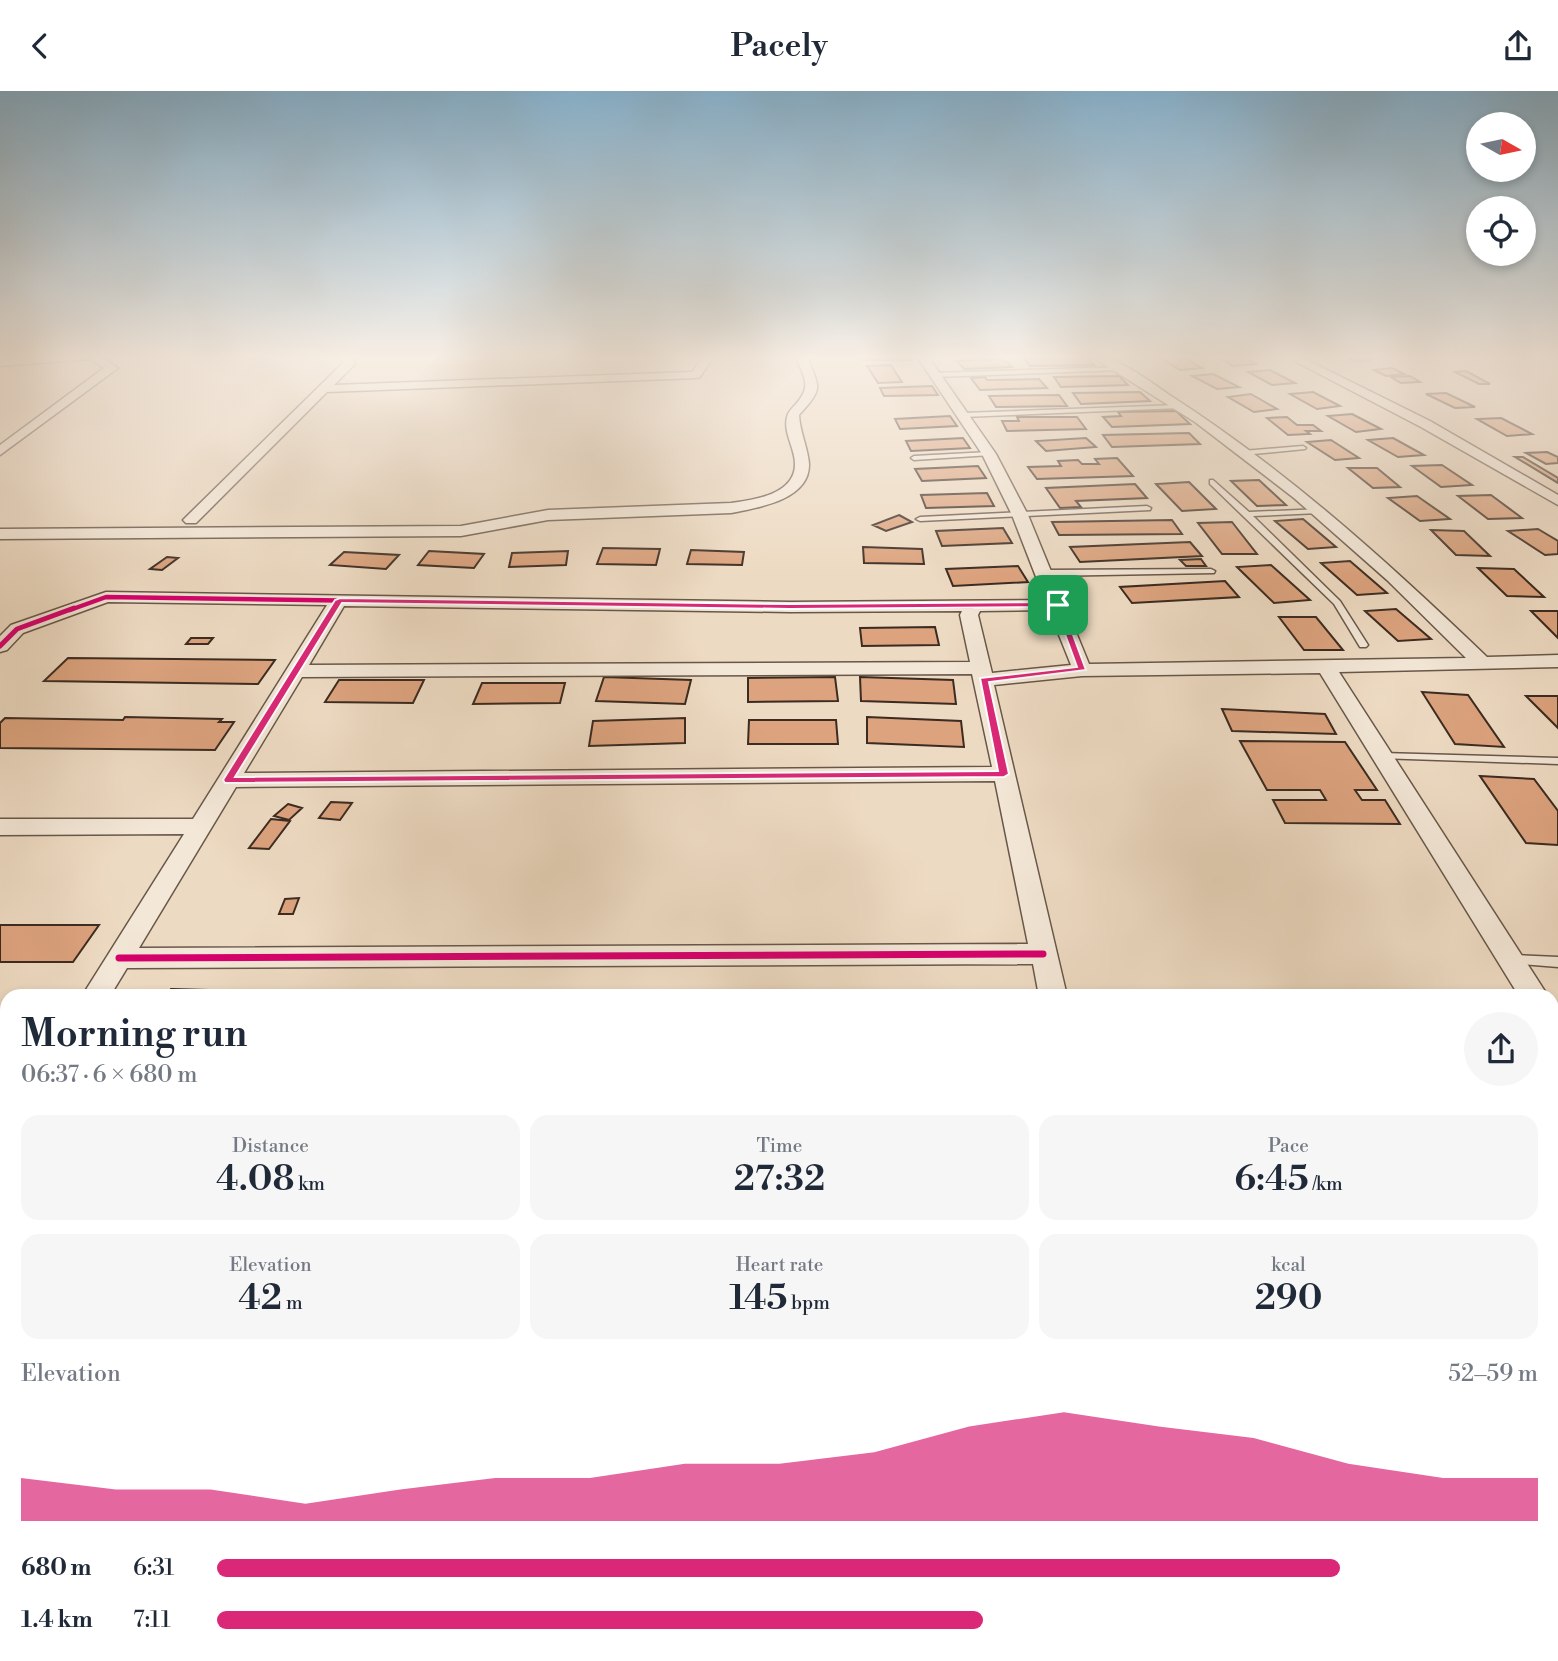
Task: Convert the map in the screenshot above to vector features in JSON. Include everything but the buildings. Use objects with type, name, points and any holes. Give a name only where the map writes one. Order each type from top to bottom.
[{"type":"street","points":[[0,451],[30,428]]},
{"type":"street","points":[[191,520],[283,428]]},
{"type":"street","points":[[0,534],[461,531],[548,515],[652,513],[760,503],[782,495],[798,479],[802,465],[793,428]]},
{"type":"street","points":[[972,428],[989,454],[1020,515],[1082,670]]},
{"type":"street","points":[[1208,428],[1319,511],[1403,584],[1482,663]]},
{"type":"street","points":[[1432,428],[1558,501]]},
{"type":"street","points":[[0,646],[8,629],[106,597],[1058,605]]},
{"type":"street","points":[[100,989],[340,600]]},
{"type":"street","points":[[973,606],[969,615],[1052,989]]},
{"type":"street","points":[[296,671],[982,674],[1558,661]]},
{"type":"street","points":[[1326,667],[1530,989]]},
{"type":"street","points":[[228,780],[1004,774]]},
{"type":"street","points":[[0,827],[200,826]]},
{"type":"street","points":[[119,958],[1044,954]]},
{"type":"lane","points":[[1243,453],[1303,449]]},
{"type":"lane","points":[[914,458],[989,454]]},
{"type":"lane","points":[[1213,482],[1337,603],[1363,645]]},
{"type":"lane","points":[[920,519],[1147,508]]},
{"type":"lane","points":[[1247,514],[1319,511]]},
{"type":"lane","points":[[1045,573],[1211,571]]},
{"type":"lane","points":[[1382,755],[1558,761]]},
{"type":"lane","points":[[1512,960],[1558,962]]},
{"type":"cycle path","points":[[0,646],[17,629],[106,597],[790,607],[973,606]]},
{"type":"cycle path","points":[[119,958],[1043,954]]},
{"type":"route","points":[[340,600],[790,607],[1058,605],[1082,670],[984,680],[1004,774],[228,780],[340,600]]}]
